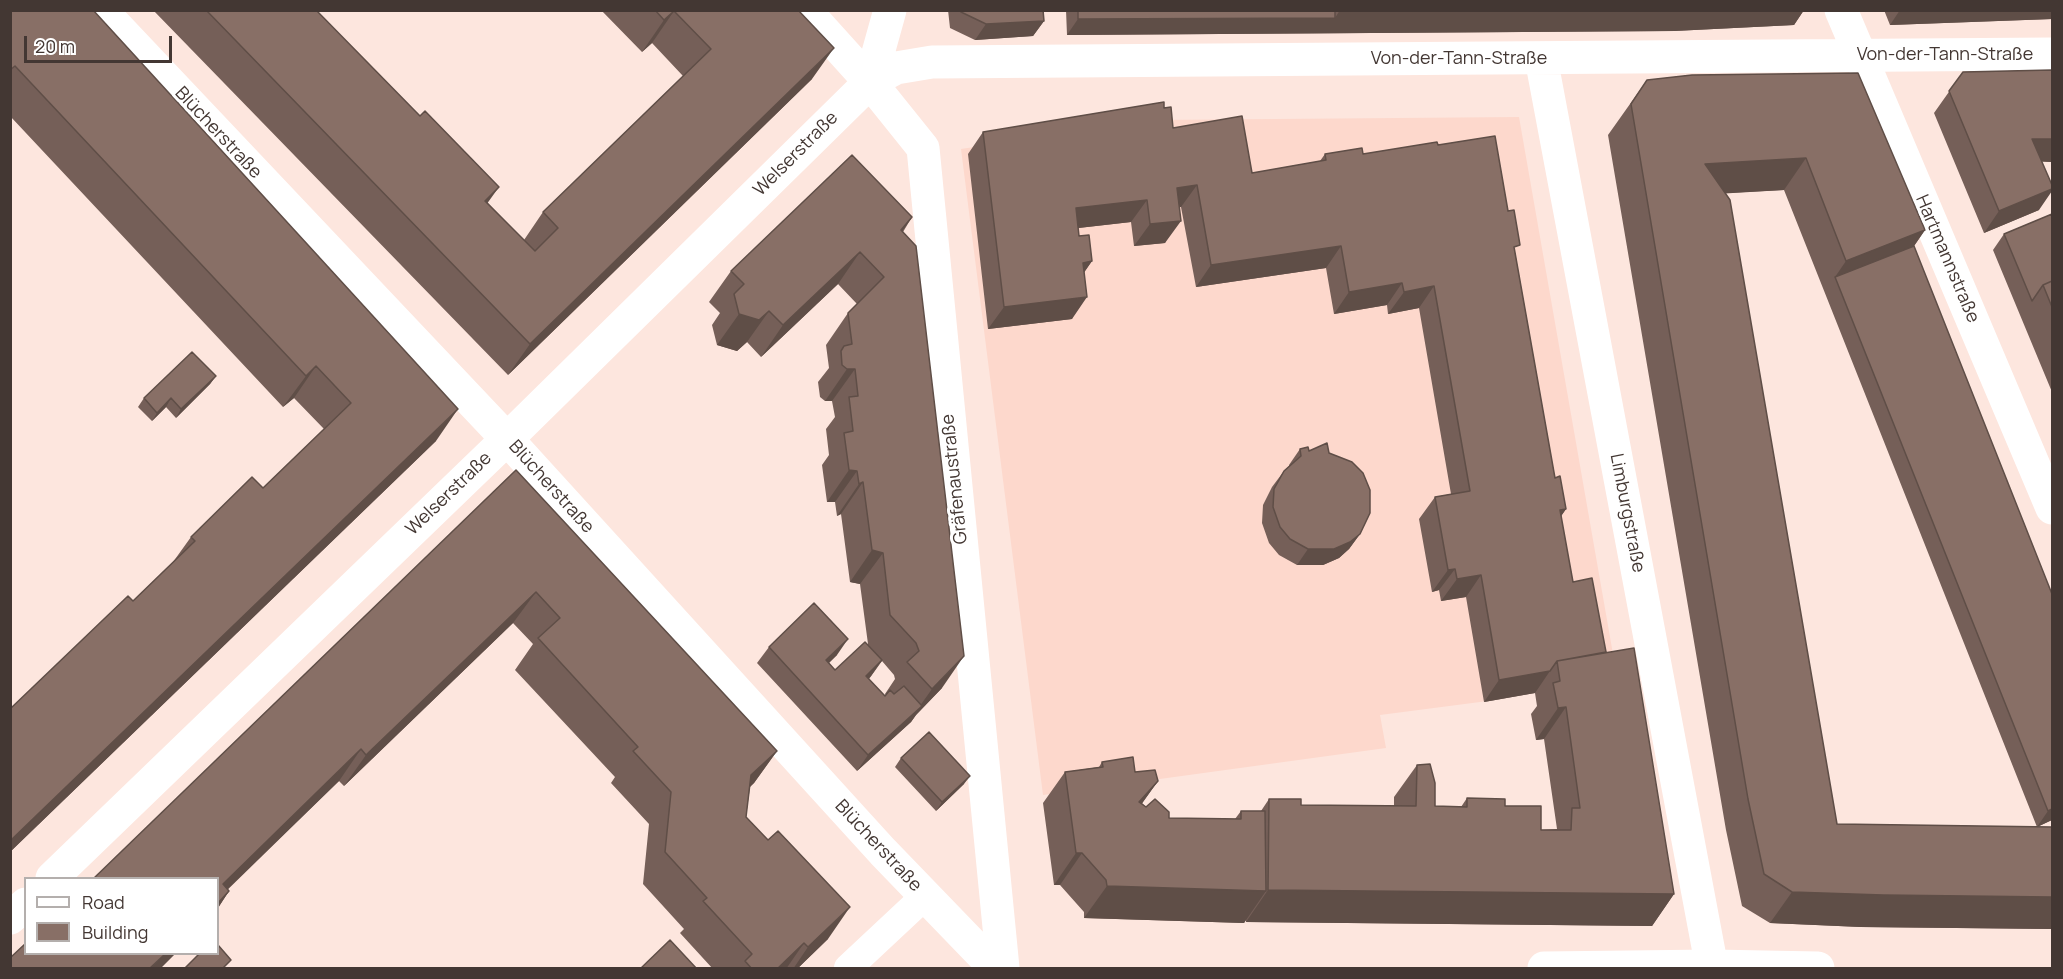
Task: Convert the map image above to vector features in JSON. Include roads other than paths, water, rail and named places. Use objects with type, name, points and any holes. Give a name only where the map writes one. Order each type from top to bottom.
[{"type":"street","name":"Blücherstraße","points":[[101,10],[507,439],[925,896],[995,969]]},
{"type":"street","name":"Gräfenaustraße","points":[[805,10],[870,82],[923,148],[1003,969]]},
{"type":"street","points":[[870,82],[890,10]]},
{"type":"street","name":"Hartmannstraße","points":[[1841,10],[2052,508]]},
{"type":"street","name":"Von-der-Tann-Straße","points":[[870,82],[896,68],[932,62],[2052,54]]},
{"type":"street","name":"Limburgstraße","points":[[1541,58],[1712,967]]},
{"type":"street","name":"Welserstraße","points":[[54,877],[507,439],[870,82]]},
{"type":"street","points":[[10,918],[24,906]]},
{"type":"street","points":[[1544,969],[1712,967],[1818,969]]},
{"type":"lane","points":[[848,969],[925,896]]}]
